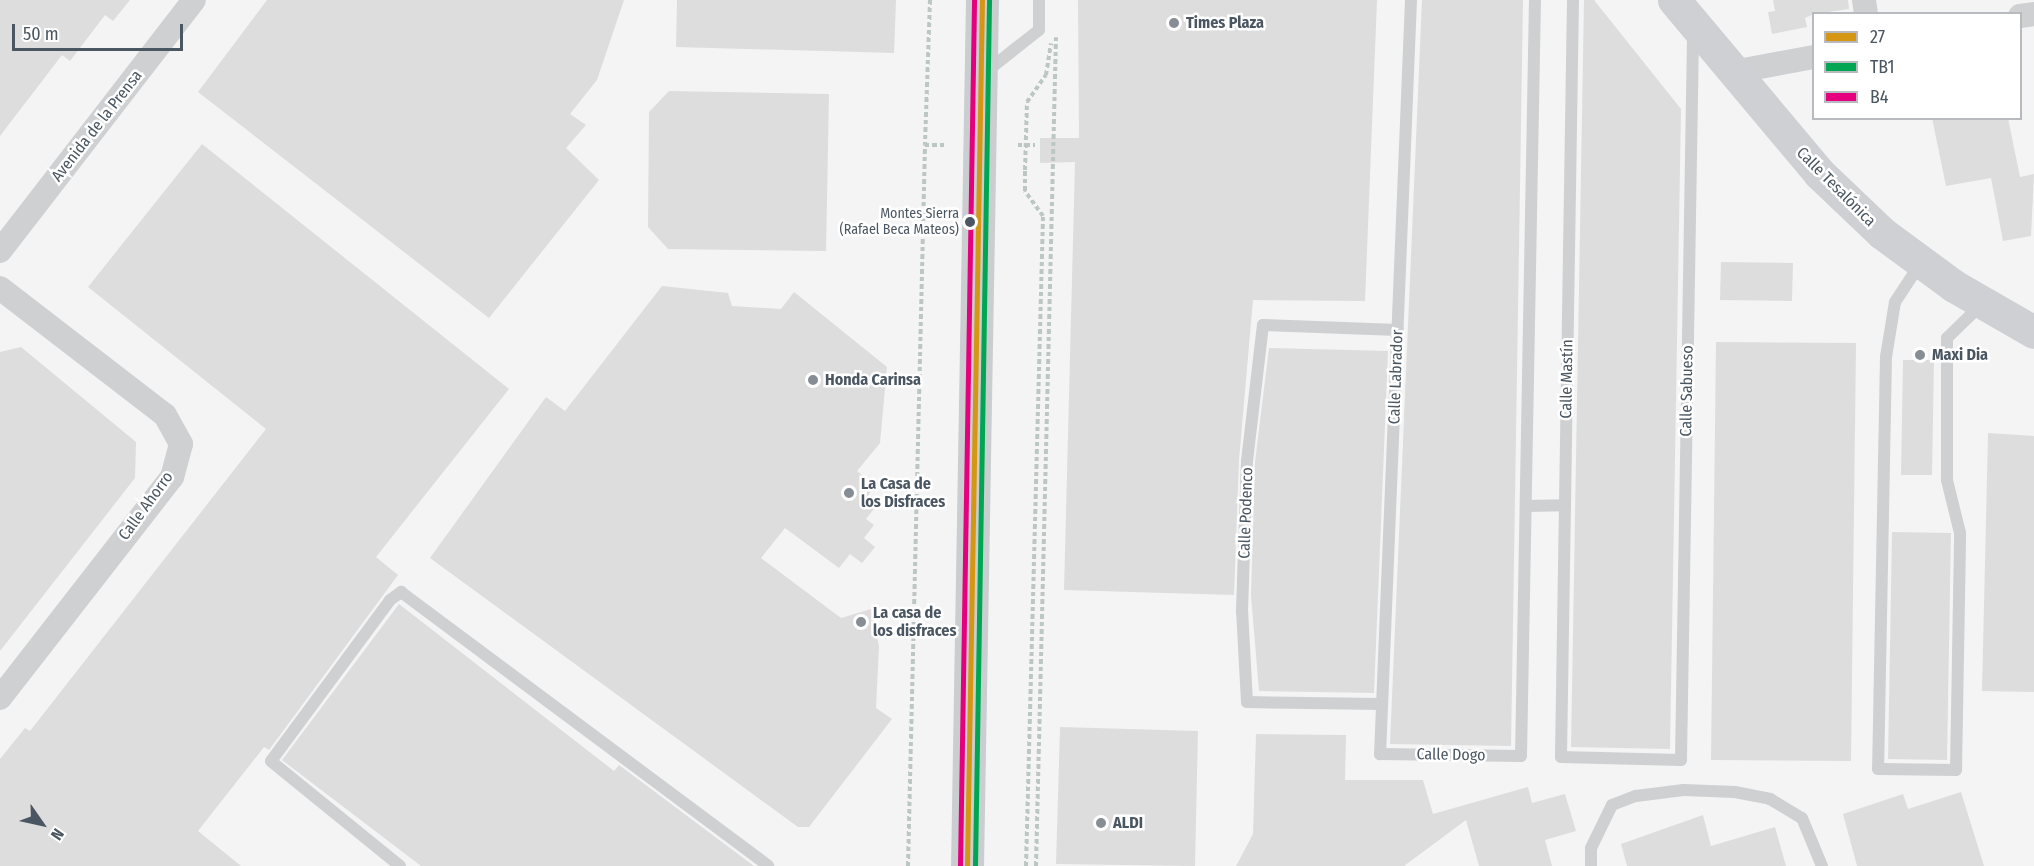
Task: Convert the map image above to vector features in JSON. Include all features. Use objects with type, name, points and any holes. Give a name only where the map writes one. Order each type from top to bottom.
[{"type":"main road","points":[[967,866],[982,0]]},
{"type":"street","name":"Avenida de la Prensa","points":[[1,247],[194,0]]},
{"type":"street","name":"Calle Tesalónica","points":[[1684,12],[1819,173],[1921,263],[1983,304],[2034,332]]},
{"type":"street","points":[[1733,72],[1812,57]]},
{"type":"street","name":"Calle Ahorro","points":[[0,288],[165,415],[181,444],[172,477],[0,698]]},
{"type":"lane","points":[[981,75],[1039,30],[1039,0]]},
{"type":"lane","name":"Calle Labrador","points":[[1380,754],[1411,0]]},
{"type":"lane","points":[[1535,0],[1526,506],[1565,506]]},
{"type":"lane","name":"Calle Mastín","points":[[1561,757],[1573,0]]},
{"type":"lane","name":"Calle Sabueso","points":[[1561,757],[1681,760],[1684,12]]},
{"type":"lane","points":[[1921,263],[1895,302],[1886,357],[1878,769],[1956,770],[1960,533],[1947,480],[1947,338],[1983,304]]},
{"type":"lane","name":"Calle Podenco","points":[[1382,704],[1247,702],[1242,611],[1247,461],[1263,325],[1398,330]]},
{"type":"lane","name":"Calle Dogo","points":[[1380,754],[1521,756],[1526,506]]},
{"type":"lane","points":[[400,866],[271,761],[390,600],[401,592],[768,866]]},
{"type":"lane","points":[[1591,866],[1591,848],[1600,821],[1612,805],[1636,796],[1684,790],[1735,792],[1770,799],[1802,818],[1822,866]]},
{"type":"path","points":[[908,866],[930,0]]},
{"type":"path","points":[[1026,866],[1043,216],[1025,191],[1027,102],[1049,68],[1053,33],[1036,866]]},
{"type":"path","points":[[925,145],[945,145]]},
{"type":"path","points":[[1018,145],[1035,145]]},
{"type":"building","points":[[0,0],[130,0],[113,21],[105,15],[70,61],[62,55],[0,136]]},
{"type":"building","points":[[267,0],[624,0],[597,80],[570,114],[586,125],[566,148],[599,180],[489,318],[198,92]]},
{"type":"building","points":[[677,0],[896,0],[894,53],[676,47]]},
{"type":"building","points":[[1078,0],[1377,0],[1365,301],[1253,300],[1239,460],[1234,595],[1064,590],[1075,162],[1040,163],[1040,138],[1079,138]]},
{"type":"building","points":[[1422,0],[1523,0],[1511,746],[1390,744]]},
{"type":"building","points":[[1584,0],[1594,0],[1681,109],[1670,749],[1571,747]]},
{"type":"building","points":[[1773,0],[1848,0],[1849,9],[1812,12],[1812,15],[1805,18],[1807,27],[1772,34],[1768,12],[1775,11]]},
{"type":"building","points":[[669,91],[829,94],[826,251],[668,249],[648,227],[649,112]]},
{"type":"building","points":[[1932,120],[2008,120],[2020,177],[2034,174],[2031,236],[2003,241],[1991,178],[1946,186]]},
{"type":"building","points":[[202,144],[509,389],[376,557],[398,575],[269,750],[264,747],[198,831],[241,866],[0,866],[0,759],[25,728],[30,731],[266,429],[88,287]]},
{"type":"building","points":[[1721,262],[1793,263],[1792,301],[1720,300]]},
{"type":"building","points":[[662,286],[728,293],[732,306],[781,309],[794,292],[887,367],[880,443],[857,471],[875,486],[867,497],[877,505],[866,519],[874,525],[864,538],[875,547],[862,563],[850,554],[839,568],[785,528],[761,558],[841,618],[871,609],[879,646],[876,708],[892,719],[809,827],[798,827],[430,558],[546,397],[565,411]]},
{"type":"building","points":[[1716,342],[1856,343],[1851,761],[1711,760]]},
{"type":"building","points":[[21,347],[136,442],[135,478],[0,651],[0,352]]},
{"type":"building","points":[[1269,348],[1388,351],[1374,693],[1259,691],[1251,596],[1255,462]]},
{"type":"building","points":[[1903,360],[1934,360],[1932,475],[1901,475]]},
{"type":"building","points":[[1988,433],[2034,436],[2034,692],[1982,691]]},
{"type":"building","points":[[1892,532],[1951,533],[1947,760],[1888,759]]},
{"type":"building","points":[[399,604],[614,771],[619,765],[754,866],[421,866],[282,760]]},
{"type":"building","points":[[1060,727],[1198,731],[1195,866],[1056,864]]},
{"type":"building","points":[[1256,734],[1346,735],[1345,780],[1423,780],[1433,814],[1528,787],[1532,803],[1565,794],[1576,831],[1545,840],[1552,866],[1479,866],[1466,820],[1404,866],[1236,866],[1253,834]]},
{"type":"building","points":[[1961,792],[1984,866],[1857,866],[1843,814],[1903,794],[1908,809]]},
{"type":"building","points":[[1703,815],[1711,846],[1775,827],[1786,866],[1627,866],[1621,844]]},
{"type":"transit line","name":"B4","points":[[960,866],[974,0]]},
{"type":"transit line","name":"27","points":[[967,866],[982,0]]},
{"type":"transit line","name":"TB1","points":[[975,866],[989,0]]},
{"type":"place","name":"Times Plaza","points":[[1174,23]]},
{"type":"place","name":"Montes Sierra (Rafael Beca Mateos)","points":[[970,222]]},
{"type":"place","name":"Maxi Dia","points":[[1920,355]]},
{"type":"place","name":"Honda Carinsa","points":[[813,380]]},
{"type":"place","name":"La Casa de los Disfraces","points":[[849,493]]},
{"type":"place","name":"La casa de los disfraces","points":[[861,622]]},
{"type":"place","name":"ALDI","points":[[1101,823]]}]
